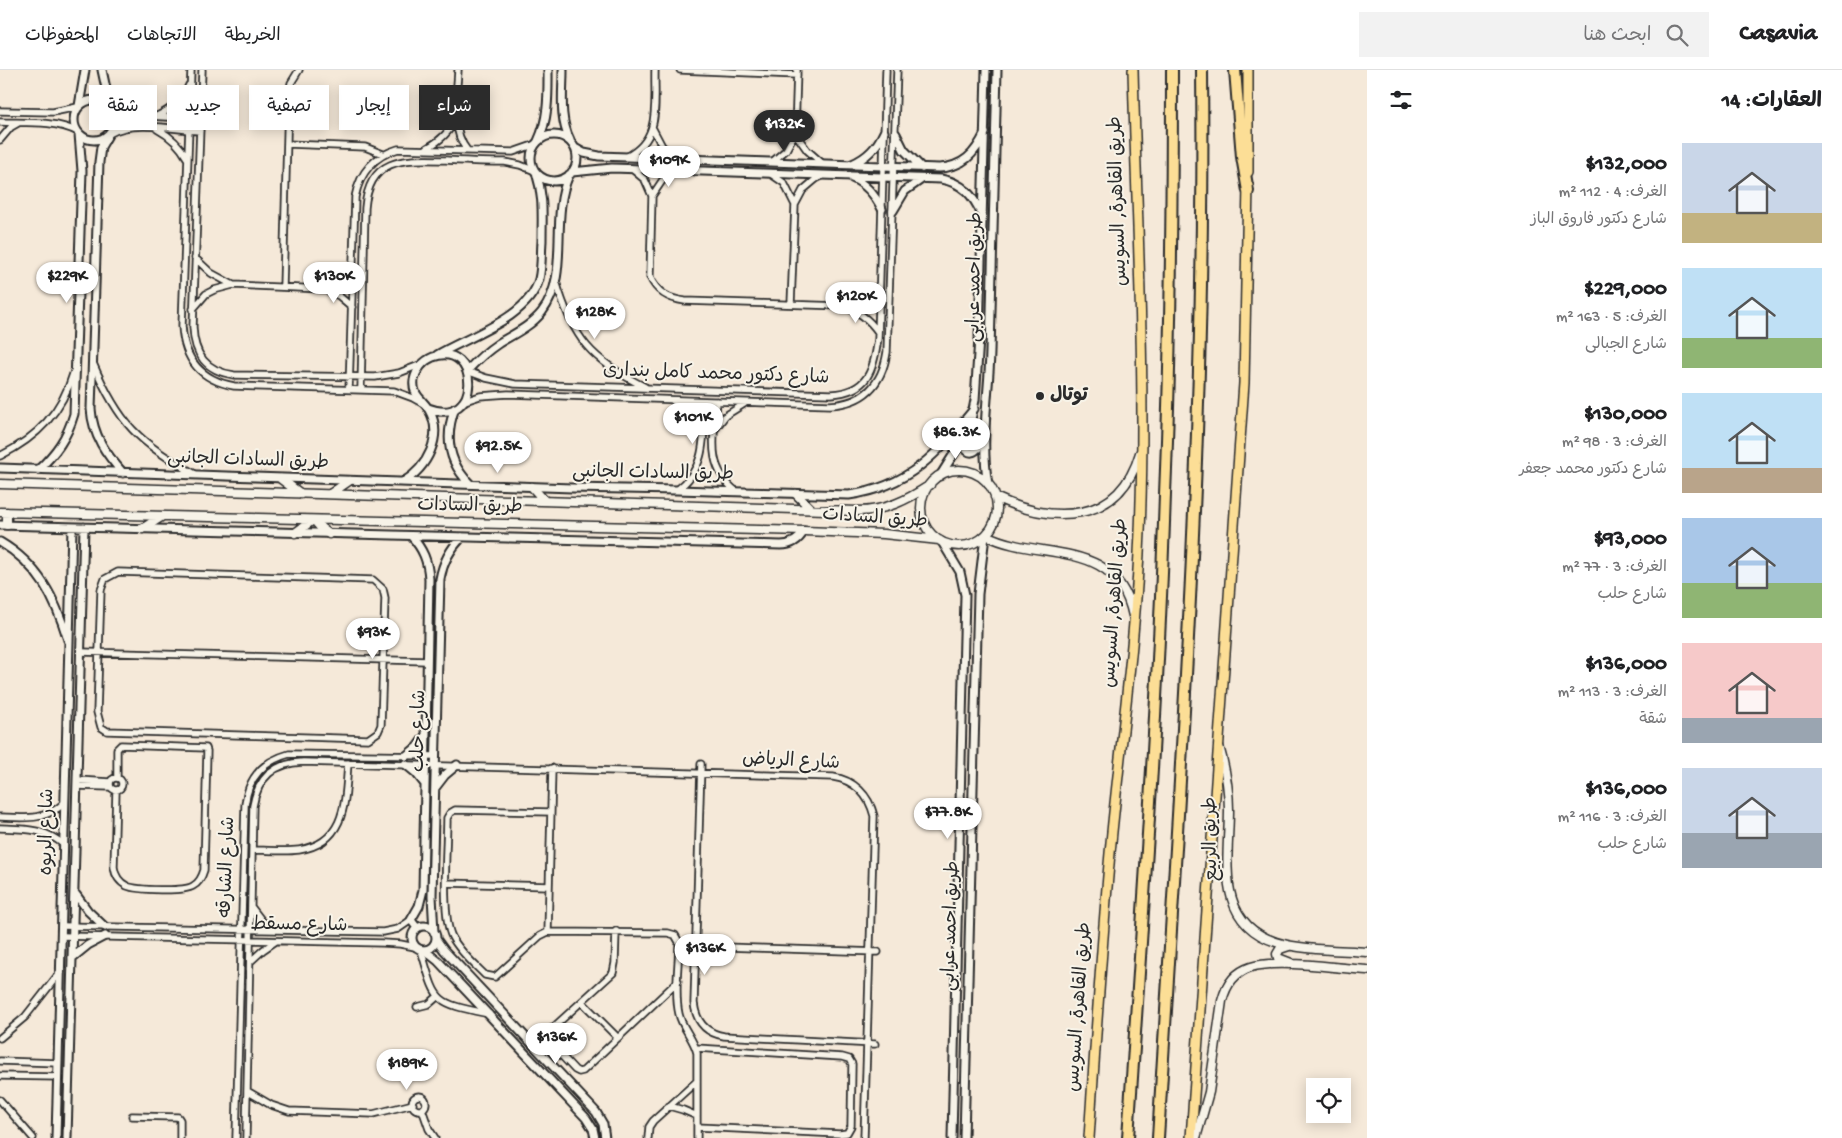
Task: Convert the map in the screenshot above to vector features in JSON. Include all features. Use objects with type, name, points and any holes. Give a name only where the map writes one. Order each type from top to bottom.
[{"type":"highway","name":"طريق القاهرة, السويس","points":[[1089,1138],[1107,881],[1134,620],[1140,534],[1142,444],[1133,70]]},
{"type":"highway","points":[[1128,1138],[1154,727],[1166,495],[1171,248],[1172,70]]},
{"type":"highway","points":[[1158,1138],[1195,523],[1202,318],[1202,70]]},
{"type":"highway","points":[[1235,70],[1241,148],[1248,191]]},
{"type":"highway","points":[[1191,1138],[1244,383],[1248,191],[1248,70]]},
{"type":"main road","points":[[995,497],[1024,508],[1054,514],[1078,514],[1090,510],[1111,499],[1125,485],[1136,465],[1142,444]]},
{"type":"main road","points":[[964,471],[978,476],[988,484],[995,497],[997,507],[996,517],[986,535],[968,545],[956,546],[940,541],[927,528],[923,517],[923,500],[930,485],[940,476],[950,472],[964,471]]},
{"type":"main road","points":[[281,479],[301,494]]},
{"type":"main road","points":[[329,494],[349,481]]},
{"type":"main road","name":"طريق السادات","points":[[0,484],[865,511],[887,508],[908,499],[930,485]]},
{"type":"main road","points":[[532,487],[544,500]]},
{"type":"main road","points":[[796,494],[811,509]]},
{"type":"main road","points":[[3,512],[3,525]]},
{"type":"main road","name":"طريق السادات","points":[[3,512],[804,531],[879,534],[940,541]]},
{"type":"main road","points":[[142,529],[161,516]]},
{"type":"main road","points":[[295,533],[313,520],[330,534]]},
{"type":"main road","points":[[986,535],[1010,544],[1070,554],[1094,563],[1114,577],[1121,586],[1127,596],[1134,620]]},
{"type":"main road","name":"طريق الربيع","points":[[1219,744],[1229,795],[1227,876],[1232,900],[1239,914],[1256,932],[1274,942],[1367,952]]},
{"type":"main road","points":[[1290,945],[1280,949],[1276,954],[1278,958],[1294,965]]},
{"type":"main road","points":[[1196,1138],[1209,1092],[1222,1001],[1226,989],[1236,975],[1251,967],[1265,964],[1367,970]]},
{"type":"street","points":[[38,470],[62,444],[70,429],[74,414],[82,171],[78,133],[75,127],[74,116],[78,106],[85,70]]},
{"type":"street","points":[[102,70],[106,85]]},
{"type":"street","points":[[191,70],[191,85]]},
{"type":"street","points":[[201,85],[202,70]]},
{"type":"street","points":[[283,287],[289,90],[299,70]]},
{"type":"street","points":[[457,85],[458,70]]},
{"type":"street","points":[[436,356],[454,358],[467,371],[470,388],[462,402],[455,408],[441,411],[394,391],[234,386],[224,384],[205,375],[191,359],[183,339],[182,326],[189,130],[200,131],[193,327],[195,347],[200,356],[215,369],[224,373],[349,377],[387,376],[422,364],[428,359],[511,316],[528,301],[534,291],[541,269],[543,202],[531,154],[544,129],[547,114],[548,70]]},
{"type":"street","points":[[467,371],[487,351],[533,321],[548,303],[556,281],[560,204],[565,185],[577,160],[575,148],[566,132],[562,113],[564,70]]},
{"type":"street","points":[[626,157],[643,146],[653,128],[656,70]]},
{"type":"street","points":[[680,70],[797,72],[795,133],[786,150],[772,162]]},
{"type":"street","name":"شارع دكتور محمد كامل بندارى","points":[[467,371],[486,378],[515,384],[813,393],[841,393],[860,385],[872,370],[875,361],[878,332],[886,70]]},
{"type":"street","name":"شارع دكتور محمد كامل بندارى","points":[[462,402],[480,396],[508,394],[838,404],[856,400],[870,390],[882,372],[889,334],[897,70]]},
{"type":"street","name":"طريق احمد عرابى","points":[[940,476],[962,441],[974,409],[978,349],[986,70]]},
{"type":"street","name":"طريق احمد عرابى","points":[[988,484],[985,464],[997,70]]},
{"type":"street","points":[[157,115],[174,106],[181,99],[191,81]]},
{"type":"street","points":[[0,111],[53,112],[78,106],[89,101]]},
{"type":"street","points":[[0,122],[54,124],[69,128],[93,140],[98,140],[114,130]]},
{"type":"street","points":[[0,140],[11,127],[20,122]]},
{"type":"street","points":[[653,128],[662,146],[676,159]]},
{"type":"street","points":[[157,129],[171,138],[184,152],[188,160]]},
{"type":"street","points":[[111,130],[101,147],[99,162],[92,361],[92,421],[96,436],[103,449],[123,473]]},
{"type":"street","points":[[426,149],[442,139],[449,130]]},
{"type":"street","points":[[459,130],[460,138],[467,150]]},
{"type":"street","points":[[851,165],[860,161],[874,149],[884,132]]},
{"type":"street","points":[[795,133],[807,150],[823,164]]},
{"type":"street","points":[[575,148],[592,155],[626,157],[946,168],[961,163],[974,152],[984,133]]},
{"type":"street","points":[[896,134],[909,156],[923,168]]},
{"type":"street","points":[[349,389],[355,197],[360,179],[365,171],[383,154],[406,148],[513,152],[537,143],[547,136],[565,137],[570,140]]},
{"type":"street","points":[[287,144],[365,147],[383,154]]},
{"type":"street","points":[[361,389],[366,197],[374,178],[389,165],[407,159],[505,162],[520,165],[552,181],[558,181],[571,174],[600,168],[941,179],[958,184],[971,194],[982,215]]},
{"type":"street","points":[[632,169],[645,180],[652,196],[650,270],[653,284],[659,291],[674,300],[685,301],[842,306],[859,312],[878,332]]},
{"type":"street","points":[[652,196],[662,181],[676,170]]},
{"type":"street","points":[[365,171],[374,178]]},
{"type":"street","points":[[771,174],[784,183],[795,204]]},
{"type":"street","points":[[791,304],[795,204],[803,190],[824,175]]},
{"type":"street","points":[[850,176],[866,186],[878,200],[882,209]]},
{"type":"street","points":[[893,211],[905,191],[922,179]]},
{"type":"street","points":[[195,258],[211,273],[233,285]]},
{"type":"street","points":[[323,289],[340,282],[353,270]]},
{"type":"street","points":[[556,281],[568,318],[586,346],[611,369],[647,388]]},
{"type":"street","points":[[193,309],[206,294],[233,285],[323,289],[339,296],[352,307]]},
{"type":"street","points":[[842,306],[867,297],[879,285]]},
{"type":"street","points":[[182,326],[193,327]]},
{"type":"street","points":[[978,349],[990,349]]},
{"type":"street","points":[[0,456],[33,436],[48,421],[61,402],[70,382],[76,361]]},
{"type":"street","points":[[92,361],[115,408],[135,433],[159,453],[197,475]]},
{"type":"street","points":[[402,482],[418,471],[430,454],[434,435],[434,426],[425,405],[417,396],[414,388],[414,379],[422,364]]},
{"type":"street","points":[[813,393],[813,404]]},
{"type":"street","points":[[671,400],[690,412],[704,429]]},
{"type":"street","points":[[677,490],[690,479],[702,456],[706,401]]},
{"type":"street","points":[[717,401],[714,430],[714,452],[717,468],[722,477],[737,492]]},
{"type":"street","points":[[714,430],[732,410],[747,402]]},
{"type":"street","points":[[455,408],[449,426],[449,445],[456,466],[470,484]]},
{"type":"street","name":"طريق السادات الجانبى","points":[[0,468],[281,479],[838,496],[860,494],[903,478],[916,470],[938,451],[974,409]]},
{"type":"street","points":[[962,441],[967,451],[975,452],[986,432]]},
{"type":"street","points":[[3,525],[782,545],[798,540],[804,531]]},
{"type":"street","name":"شارع الربوه","points":[[56,1138],[72,527]]},
{"type":"street","name":"شارع الربوه","points":[[67,1138],[84,527]]},
{"type":"street","name":"طريق احمد عرابى","points":[[964,1138],[976,642],[978,594],[986,535]]},
{"type":"street","name":"شارع حلب","points":[[411,536],[423,551],[429,569],[422,896],[417,911],[411,920]]},
{"type":"street","name":"شارع حلب","points":[[435,935],[432,896],[440,579],[449,552],[462,537]]},
{"type":"street","name":"طريق احمد عرابى","points":[[940,541],[957,565],[963,580],[965,596],[952,1138]]},
{"type":"street","points":[[0,542],[17,554],[40,578],[57,606],[69,646]]},
{"type":"street","points":[[118,572],[373,580],[383,590],[385,598],[381,725],[378,732],[368,738],[107,731],[98,720],[100,652],[102,585],[106,579],[118,572]]},
{"type":"street","points":[[71,580],[83,579]]},
{"type":"street","points":[[964,642],[976,642]]},
{"type":"street","points":[[81,652],[427,661]]},
{"type":"street","points":[[406,756],[426,736]]},
{"type":"street","points":[[120,745],[206,748],[204,870],[201,879],[195,885],[185,889],[134,888],[124,884],[118,878],[114,867],[112,786],[116,778],[117,749],[120,745]]},
{"type":"street","name":"شارع الشارقه","points":[[236,1138],[246,794],[250,784],[262,768],[279,756],[289,754],[425,756]]},
{"type":"street","points":[[425,756],[436,756]]},
{"type":"street","name":"شارع الشارقه","points":[[246,1138],[255,796],[265,777],[273,770],[293,762],[425,765]]},
{"type":"street","points":[[253,850],[301,850],[318,844],[325,839],[338,826],[342,818],[345,805],[348,763]]},
{"type":"street","points":[[405,764],[416,773],[424,784]]},
{"type":"street","points":[[701,764],[695,1012],[702,1026],[709,1031],[724,1036],[875,1044]]},
{"type":"street","name":"شارع الرياض","points":[[425,765],[833,777],[847,780],[858,788],[869,803],[874,816],[864,1138]]},
{"type":"street","points":[[435,788],[444,775],[457,766]]},
{"type":"street","points":[[548,932],[552,768]]},
{"type":"street","points":[[77,783],[112,786],[120,789],[122,784],[120,779],[116,778]]},
{"type":"street","points":[[0,817],[37,817],[52,813],[64,803]]},
{"type":"street","points":[[551,812],[452,811],[447,818],[446,921],[448,930],[457,945],[487,977],[495,977],[540,936],[548,932],[616,931],[668,933],[675,935],[679,942],[679,1015],[696,1048],[698,1081],[697,1138]]},
{"type":"street","points":[[37,817],[39,824],[37,830]]},
{"type":"street","points":[[0,828],[37,830],[52,835],[64,845]]},
{"type":"street","points":[[446,883],[549,886]]},
{"type":"street","points":[[74,892],[88,911],[105,927]]},
{"type":"street","points":[[252,908],[262,921],[275,929]]},
{"type":"street","points":[[411,920],[417,928]]},
{"type":"street","name":"شارع مسقط","points":[[62,926],[383,932],[398,929],[411,920]]},
{"type":"street","points":[[595,1138],[593,1129],[586,1118],[438,961],[420,949],[411,937],[417,928],[425,926],[435,935],[447,954],[596,1112],[603,1124],[605,1138]]},
{"type":"street","points":[[616,931],[614,970],[611,975],[547,1032],[545,1036],[574,1070],[583,1071],[678,981]]},
{"type":"street","points":[[420,949],[431,948],[435,935]]},
{"type":"street","name":"شارع مسقط","points":[[62,936],[392,943],[420,949]]},
{"type":"street","points":[[72,958],[88,945],[105,936]]},
{"type":"street","points":[[250,961],[277,940]]},
{"type":"street","points":[[696,946],[878,952]]},
{"type":"street","points":[[420,949],[431,986],[437,997],[448,1005],[489,1014]]},
{"type":"street","points":[[0,1038],[24,1017],[61,971]]},
{"type":"street","points":[[417,1007],[430,1004],[437,997]]},
{"type":"street","points":[[582,1002],[618,1038]]},
{"type":"street","points":[[954,1009],[966,1009]]},
{"type":"street","points":[[696,1048],[842,1056],[852,1064],[852,1126],[844,1134],[778,1135],[697,1127]]},
{"type":"street","points":[[0,1061],[58,1063]]},
{"type":"street","points":[[0,1076],[58,1077]]},
{"type":"street","points":[[648,1138],[650,1124],[698,1081]]},
{"type":"street","points":[[247,1091],[271,1105],[289,1111],[374,1114],[413,1104]]},
{"type":"street","points":[[413,1104],[416,1097],[422,1097],[426,1103],[422,1108]]},
{"type":"street","points":[[0,1100],[33,1138]]},
{"type":"street","points":[[413,1104],[415,1108],[422,1108]]},
{"type":"street","points":[[669,1106],[697,1116]]},
{"type":"street","points":[[422,1108],[429,1129],[435,1138]]},
{"type":"street","points":[[132,1116],[178,1117],[180,1120],[180,1138]]},
{"type":"place","name":"توتال","points":[[1040,396]]}]
